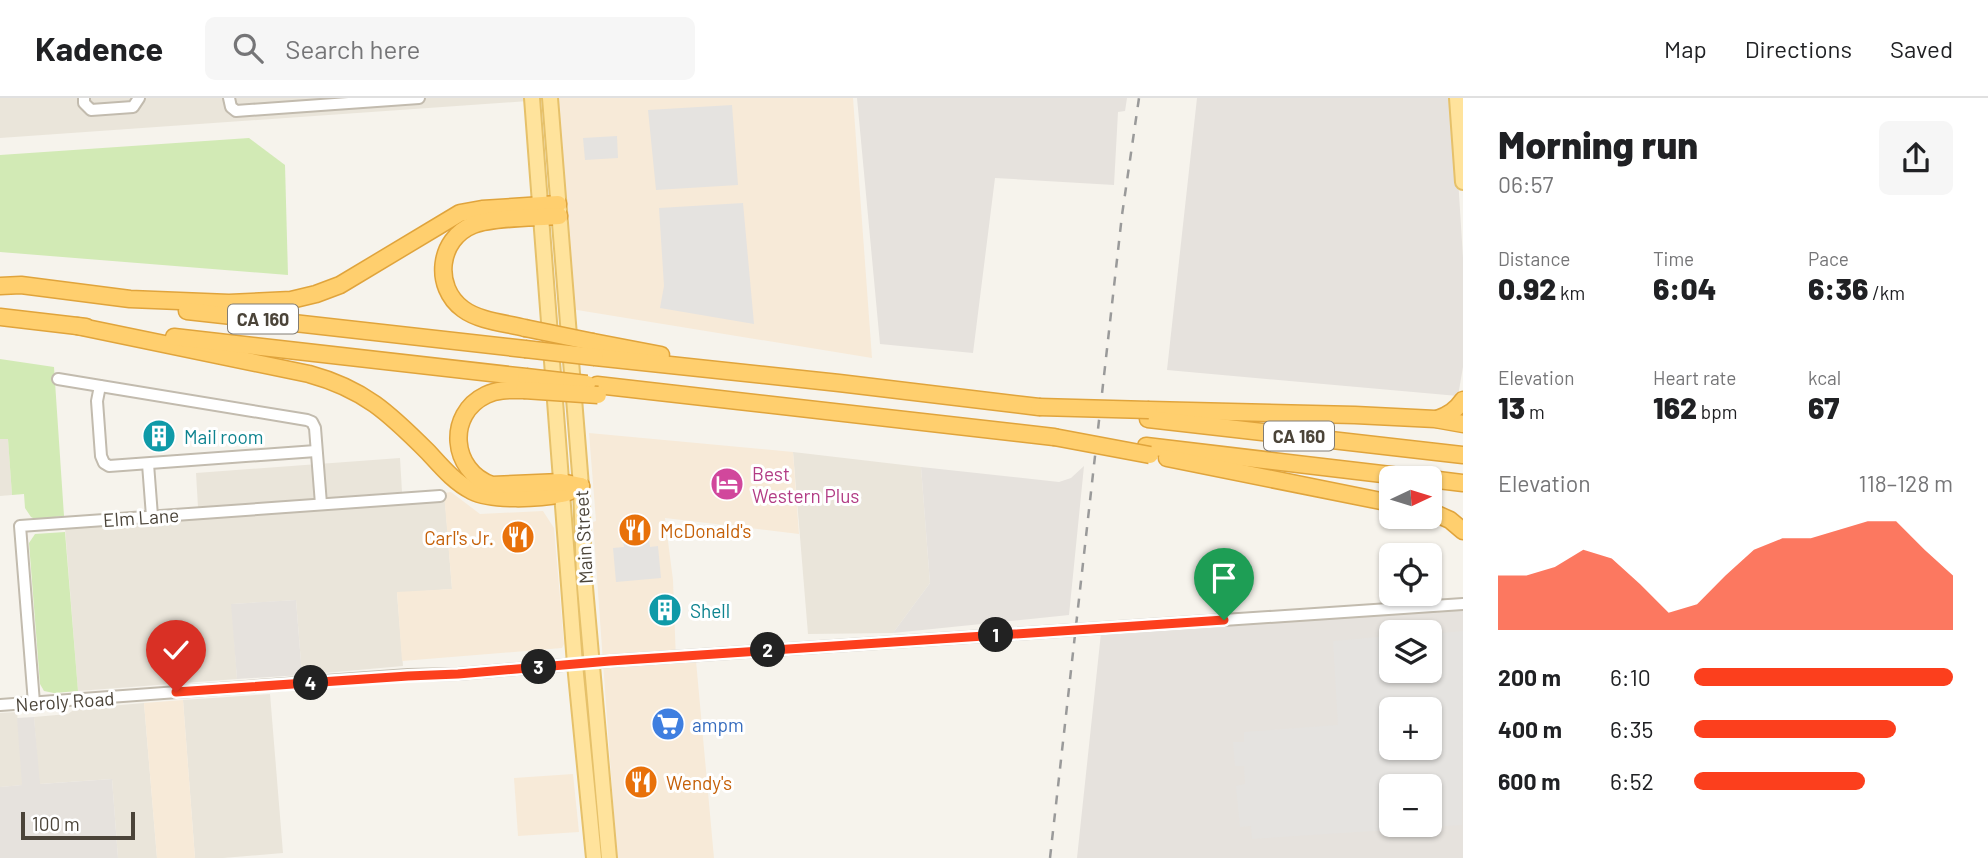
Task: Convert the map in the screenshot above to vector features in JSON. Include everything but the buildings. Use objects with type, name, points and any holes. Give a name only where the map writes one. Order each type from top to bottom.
[{"type":"highway","points":[[0,288],[21,285],[130,299],[222,303],[291,300],[340,285],[460,213],[482,209],[558,210]]},
{"type":"highway","points":[[540,211],[475,223],[457,234],[443,262],[443,274],[449,294],[465,311],[594,350]]},
{"type":"highway","name":"CA 160","points":[[0,288],[525,349],[594,350],[839,383],[1039,407],[1149,414],[1456,454]]},
{"type":"highway","name":"CA 160","points":[[0,317],[525,384],[791,407],[1148,450],[1379,474]]},
{"type":"highway","points":[[77,326],[297,372],[337,383],[384,410],[451,476],[480,495],[502,498],[581,486]]},
{"type":"highway","points":[[525,384],[497,391],[471,406],[461,424],[461,455],[473,475],[492,485],[562,488]]},
{"type":"highway","points":[[1435,419],[1451,414],[1463,400]]},
{"type":"highway","points":[[1149,414],[1258,411],[1435,419],[1463,424]]},
{"type":"highway","points":[[1148,450],[1379,500]]},
{"type":"highway","points":[[1442,480],[1463,483]]},
{"type":"highway","points":[[1442,512],[1463,514]]},
{"type":"highway","points":[[1442,516],[1463,530]]},
{"type":"main road","name":"Main Street","points":[[532,98],[575,664],[594,858]]},
{"type":"main road","name":"Main Street","points":[[551,98],[581,486],[584,576],[609,858]]},
{"type":"main road","points":[[1457,98],[1463,182]]},
{"type":"street","points":[[84,98],[84,103],[91,110],[133,107],[139,98]]},
{"type":"street","points":[[229,98],[231,107],[236,111],[303,106],[318,102],[419,98]]},
{"type":"street","points":[[58,379],[312,422],[315,428],[321,504]]},
{"type":"street","points":[[100,386],[97,401],[101,456],[109,466],[317,451]]},
{"type":"street","points":[[148,464],[152,516]]},
{"type":"street","name":"Elm Lane","points":[[34,703],[20,526],[440,496]]},
{"type":"street","name":"Neroly Road","points":[[0,705],[1463,604]]},
{"type":"shaded area","points":[[0,98],[528,98],[528,101],[0,138]]},
{"type":"shaded area","points":[[553,98],[853,98],[872,358],[571,309]]},
{"type":"shaded area","points":[[857,98],[1127,98],[1125,111],[1118,112],[1114,185],[995,178],[973,353],[880,344]]},
{"type":"shaded area","points":[[1197,98],[1453,98],[1463,258],[1463,367],[1458,396],[1167,370]]},
{"type":"shaded area","points":[[732,105],[738,185],[656,190],[648,110]]},
{"type":"shaded area","points":[[617,136],[618,158],[585,160],[583,138]]},
{"type":"shaded area","points":[[743,203],[754,324],[660,308],[664,286],[659,208]]},
{"type":"shaded area","points":[[589,433],[793,452],[799,534],[665,518],[673,580],[676,661],[696,661],[714,858],[617,858]]},
{"type":"shaded area","points":[[0,439],[8,439],[12,495],[0,496]]},
{"type":"shaded area","points":[[793,452],[921,467],[930,583],[893,633],[808,634]]},
{"type":"shaded area","points":[[400,458],[402,492],[198,507],[196,473]]},
{"type":"shaded area","points":[[1084,466],[1069,615],[893,633],[930,583],[921,467],[1059,482],[1071,478]]},
{"type":"shaded area","points":[[451,492],[480,514],[543,511],[554,528],[564,644],[562,648],[402,661],[397,592],[452,589],[444,493]]},
{"type":"shaded area","points":[[445,501],[452,589],[397,593],[403,666],[302,675],[296,600],[232,604],[237,679],[78,691],[65,528]]},
{"type":"shaded area","points":[[649,539],[650,547],[658,546],[661,578],[616,582],[613,548],[624,547],[623,541]]},
{"type":"shaded area","points":[[296,600],[302,675],[237,679],[231,604]]},
{"type":"shaded area","points":[[1463,608],[1463,858],[1077,858],[1101,633]]},
{"type":"shaded area","points":[[1463,631],[1462,825],[1442,826],[1442,774],[1379,774],[1379,831],[1252,839],[1251,826],[1240,827],[1236,786],[1245,784],[1244,766],[1235,766],[1233,742],[1244,742],[1244,732],[1338,725],[1333,641],[1379,637],[1379,683],[1442,683],[1442,633]]},
{"type":"shaded area","points":[[270,694],[283,853],[195,858],[183,700]]},
{"type":"shaded area","points":[[183,700],[195,858],[157,858],[144,703]]},
{"type":"shaded area","points":[[144,703],[157,858],[118,858],[112,779],[39,784],[34,717],[68,714],[75,709]]},
{"type":"shaded area","points":[[17,712],[23,785],[0,787],[0,713]]},
{"type":"shaded area","points":[[34,717],[40,784],[112,779],[118,858],[0,858],[0,787],[22,785],[17,718]]},
{"type":"shaded area","points":[[573,774],[579,832],[518,836],[514,778]]},
{"type":"green space","points":[[249,138],[285,165],[288,275],[0,252],[0,155]]},
{"type":"green space","points":[[0,359],[54,367],[64,516],[35,519],[25,508],[24,494],[12,495],[8,439],[0,439]]},
{"type":"green space","points":[[65,532],[78,691],[54,693],[44,691],[40,684],[29,543],[35,534]]},
{"type":"railway","points":[[1050,858],[1122,215],[1139,98]]},
{"type":"place","name":"Mail room","points":[[159,436]]},
{"type":"place","name":"Best Western Plus","points":[[727,484]]},
{"type":"place","name":"McDonald's","points":[[635,530]]},
{"type":"place","name":"Carl's Jr.","points":[[518,537]]},
{"type":"place","name":"Shell","points":[[665,610]]},
{"type":"place","name":"ampm","points":[[668,724]]},
{"type":"place","name":"Wendy's","points":[[641,782]]},
{"type":"route","points":[[176,692],[1224,620]]}]
